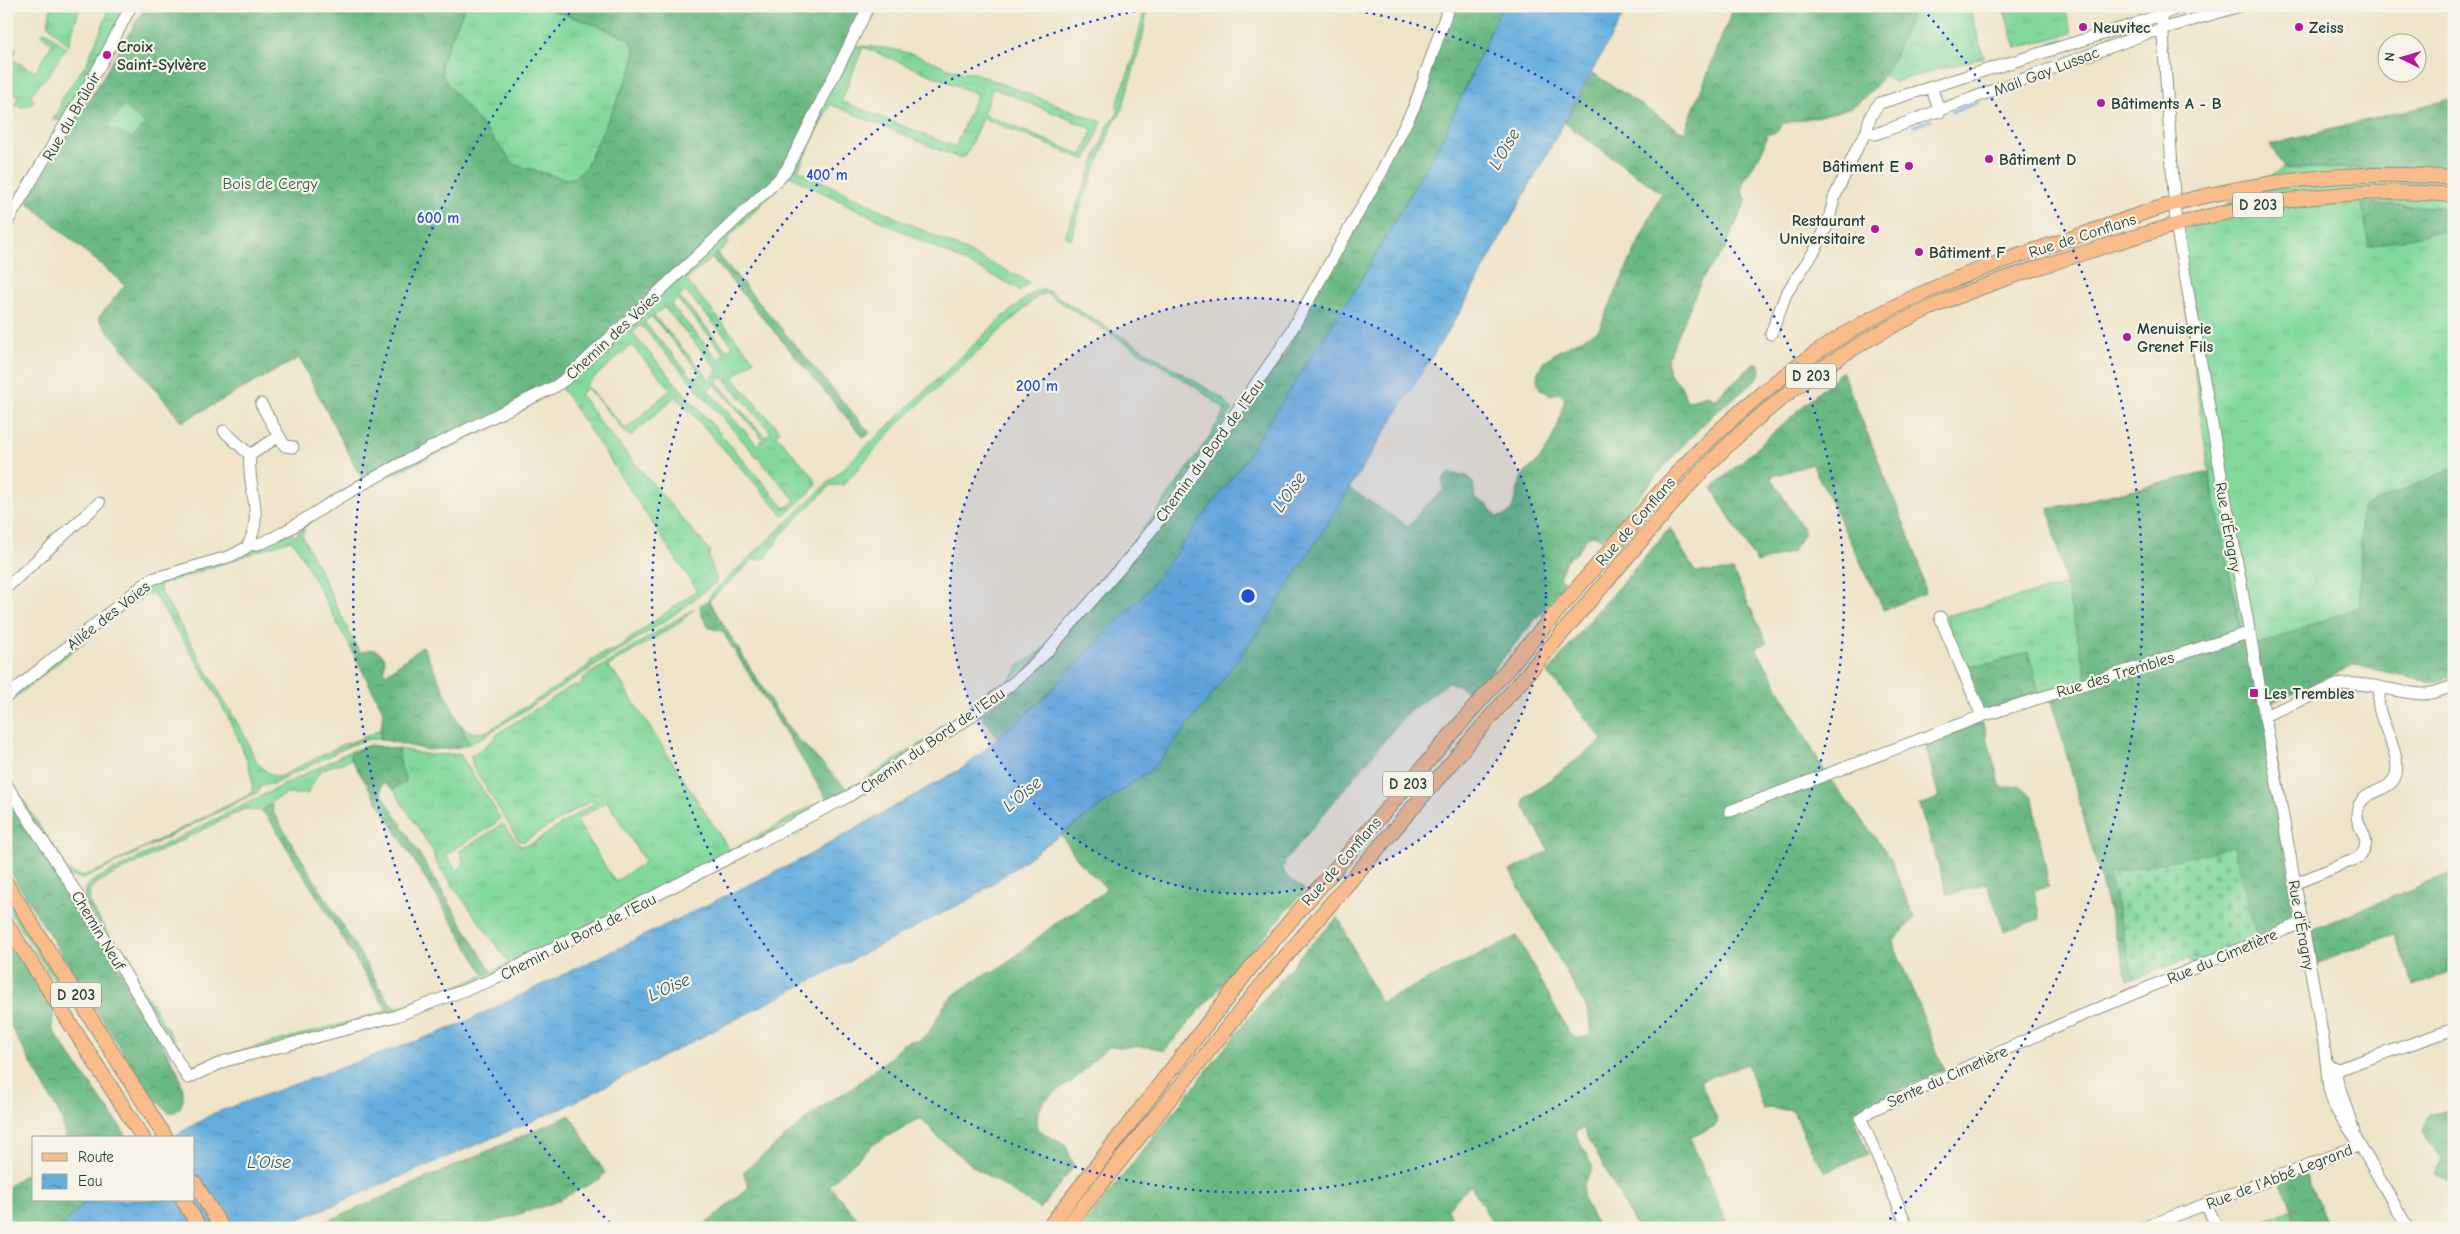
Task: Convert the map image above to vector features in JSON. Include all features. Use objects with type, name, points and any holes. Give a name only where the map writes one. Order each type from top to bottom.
[{"type":"main road","name":"Rue de Conflans","points":[[1048,1228],[1255,962],[1666,485],[1734,416],[1795,367],[1828,344],[1914,297],[2004,261],[2173,204],[2274,184],[2331,176],[2400,174],[2454,178]]},
{"type":"main road","name":"Rue de Conflans","points":[[1066,1228],[1263,982],[1680,494],[1736,437],[1780,400],[1860,344],[1912,316],[2002,280],[2176,224],[2285,200],[2323,194],[2382,192],[2454,195]]},
{"type":"main road","name":"D 203","points":[[6,884],[165,1136]]},
{"type":"main road","name":"D 203","points":[[6,923],[142,1136]]},
{"type":"main road","points":[[195,1184],[222,1228]]},
{"type":"main road","points":[[183,1202],[200,1228]]},
{"type":"street","name":"Rue du Brûloir","points":[[6,224],[94,77],[131,6]]},
{"type":"street","name":"Chemin des Voies","points":[[248,545],[257,544],[286,530],[369,480],[556,386],[567,378],[780,178],[787,169],[869,6]]},
{"type":"street","name":"Chemin du Bord de l'Eau","points":[[188,1078],[225,1061],[396,1016],[489,981],[850,796],[970,718],[1014,682],[1046,653],[1137,549],[1171,505],[1283,345],[1366,199],[1414,107],[1449,6]]},
{"type":"street","name":"Mail Gay Lussac","points":[[2184,6],[2161,10],[1880,103],[1874,108],[1868,122],[1867,132],[1875,134],[1940,112],[2139,36],[2240,6]]},
{"type":"street","name":"Rue d'Éragny","points":[[2161,10],[2173,204],[2176,224],[2248,633],[2324,1044],[2331,1074],[2358,1143],[2408,1228]]},
{"type":"street","points":[[1931,87],[1940,112]]},
{"type":"street","points":[[1771,334],[1786,294],[1815,250],[1828,224],[1834,198],[1858,146],[1867,132]]},
{"type":"street","points":[[261,404],[285,446],[293,447]]},
{"type":"street","points":[[224,431],[250,455]]},
{"type":"street","points":[[250,455],[279,436]]},
{"type":"street","points":[[248,545],[256,507],[249,471],[250,455]]},
{"type":"street","points":[[6,588],[99,503]]},
{"type":"street","name":"Allée des Voies","points":[[6,697],[152,579],[231,556],[244,550],[248,545]]},
{"type":"street","points":[[1940,616],[1982,716]]},
{"type":"street","name":"Rue des Trembles","points":[[1730,811],[1982,716],[2248,633]]},
{"type":"street","points":[[2264,716],[2337,685],[2356,683],[2423,694],[2454,686]]},
{"type":"street","points":[[2294,884],[2358,858],[2365,851],[2367,843],[2357,816],[2358,807],[2364,798],[2390,785],[2396,776],[2397,764],[2378,705],[2380,688]]},
{"type":"street","name":"Chemin Neuf","points":[[6,784],[74,889],[188,1078]]},
{"type":"street","name":"Rue du Cimetière","points":[[2143,990],[2302,923]]},
{"type":"street","name":"Sente du Cimetière","points":[[1908,1228],[1861,1120],[1870,1111],[2143,990]]},
{"type":"street","points":[[2331,1074],[2454,1029]]},
{"type":"street","name":"Rue de l'Abbé Legrand","points":[[2143,1228],[2206,1205],[2358,1143]]},
{"type":"street","points":[[2206,1205],[2218,1228]]},
{"type":"green space","points":[[51,6],[80,6],[68,46],[48,25]]},
{"type":"green space","points":[[98,6],[128,6],[64,117],[61,120],[53,120],[54,116],[58,114],[62,98],[87,63],[108,13]]},
{"type":"green space","name":"Bois de Cergy","points":[[146,6],[465,6],[441,62],[442,74],[448,85],[515,165],[565,179],[574,178],[586,167],[633,66],[635,50],[630,40],[597,25],[539,6],[863,6],[791,163],[562,383],[366,487],[299,358],[182,422],[98,318],[125,285],[27,202]]},
{"type":"green space","points":[[465,6],[539,6],[597,25],[630,40],[635,50],[633,66],[586,167],[574,178],[565,179],[515,165],[448,85],[442,74],[441,62]]},
{"type":"green space","points":[[1145,6],[1148,6],[1142,40],[1122,109],[1119,117],[1115,119],[1082,202],[1071,239],[1065,236],[1108,126],[1118,113],[1117,104],[1132,62]]},
{"type":"green space","points":[[1452,6],[1502,6],[1444,135],[1359,283],[1242,464],[1149,589],[1041,701],[998,738],[981,715],[1005,694],[1203,466],[1289,348],[1300,321],[1382,176]]},
{"type":"green space","points":[[1734,6],[1914,6],[1884,74],[1865,97],[1846,109],[1782,124],[1778,131],[1767,135],[1763,149],[1743,183],[1742,193],[1747,199],[1723,252],[1702,279],[1668,359],[1669,373],[1681,386],[1687,401],[1707,395],[1715,398],[1754,364],[1759,364],[1761,369],[1755,380],[1718,410],[1689,439],[1609,533],[1601,539],[1593,535],[1587,537],[1577,553],[1566,560],[1559,578],[1567,582],[1482,683],[1476,683],[1467,691],[1449,682],[1407,713],[1285,861],[1283,868],[1286,876],[1305,890],[1164,1051],[1151,1047],[1111,1046],[1101,1053],[1072,1082],[1043,1103],[1037,1116],[1039,1130],[1066,1146],[1074,1166],[1040,1209],[975,1168],[938,1137],[922,1119],[918,1119],[874,1144],[829,1185],[865,1228],[701,1228],[749,1187],[743,1172],[829,1101],[850,1090],[892,1056],[901,1045],[910,1041],[919,1041],[930,1030],[947,1001],[980,977],[1002,967],[1057,922],[1101,894],[1106,888],[1081,864],[1061,835],[1149,771],[1165,755],[1270,615],[1349,488],[1409,527],[1422,509],[1443,491],[1443,479],[1449,473],[1468,476],[1473,483],[1475,499],[1487,505],[1497,517],[1511,512],[1522,476],[1540,459],[1548,447],[1558,425],[1565,398],[1559,393],[1550,395],[1541,390],[1537,379],[1539,369],[1556,352],[1599,329],[1661,193],[1565,123],[1593,73],[1679,130],[1685,131]]},
{"type":"green space","points":[[1914,6],[1969,6],[1984,57],[1893,82],[1884,76]]},
{"type":"green space","points":[[2003,6],[2064,6],[2072,33],[2016,48]]},
{"type":"green space","points":[[43,32],[47,32],[66,48],[49,74],[30,95],[34,101],[30,105],[20,107],[15,105],[18,97],[6,91],[6,58],[11,50],[17,49],[11,59],[35,72],[53,43],[41,35]]},
{"type":"green space","points":[[851,46],[869,47],[887,49],[912,54],[954,70],[974,73],[1102,122],[1086,160],[982,118],[966,156],[959,158],[830,104],[798,170],[1030,282],[1019,292],[1018,288],[789,176],[728,238],[728,244],[686,280],[754,360],[733,378],[780,431],[776,435],[814,477],[816,484],[814,488],[784,516],[676,396],[630,437],[587,388],[580,394],[602,425],[711,552],[708,555],[717,581],[659,625],[469,744],[460,723],[466,729],[473,732],[488,731],[587,667],[596,657],[615,650],[697,590],[561,387],[500,422],[365,488],[305,526],[302,535],[355,644],[350,647],[296,545],[290,540],[160,585],[160,590],[246,738],[254,757],[266,771],[279,777],[342,745],[370,735],[380,729],[382,724],[380,739],[369,739],[349,746],[273,784],[265,784],[260,787],[258,792],[90,876],[83,879],[71,876],[6,780],[6,773],[69,872],[82,876],[95,872],[252,793],[251,774],[243,750],[214,691],[152,592],[123,610],[6,705],[6,700],[151,585],[291,532],[295,536],[298,534],[299,527],[338,502]],"holes":[[[863,47],[977,94],[955,147],[841,101]],[[993,88],[1093,129],[1082,155],[983,114]],[[685,291],[733,345],[727,351],[679,297]],[[677,299],[724,353],[718,359],[671,305]],[[664,307],[718,370],[710,380],[654,316]],[[651,316],[701,373],[694,379],[644,322]],[[641,325],[795,501],[785,508],[632,333]],[[631,345],[671,389],[626,429],[586,385]],[[723,377],[771,432],[765,437],[717,383]],[[715,384],[763,439],[757,445],[708,390]]]},
{"type":"green space","points":[[2454,98],[2454,168],[2284,168],[2270,145]]},
{"type":"green space","points":[[124,106],[145,124],[132,138],[107,128]]},
{"type":"green space","points":[[2284,168],[2454,168],[2454,468],[2362,508],[2360,607],[2245,650],[2209,472],[2175,237]]},
{"type":"green space","points":[[2362,203],[2454,208],[2454,229],[2369,246]]},
{"type":"green space","points":[[717,253],[870,433],[864,438],[712,258]]},
{"type":"green space","points":[[1036,290],[1046,290],[1222,398],[1232,410],[1189,476],[1063,631],[997,694],[873,779],[600,920],[574,931],[547,949],[499,973],[423,1003],[193,1070],[186,1066],[84,899],[87,886],[94,880],[351,751],[370,745],[350,756],[351,759],[328,767],[320,772],[307,794],[286,794],[274,800],[262,811],[244,809],[97,883],[89,890],[90,904],[190,1066],[392,1009],[471,981],[509,963],[435,861],[433,851],[393,789],[406,781],[398,749],[431,755],[460,754],[500,817],[495,824],[445,855],[457,870],[464,866],[460,851],[503,824],[520,846],[531,844],[594,803],[592,800],[524,841],[519,841],[472,765],[471,755],[487,745],[500,732],[570,687],[574,685],[577,687],[582,684],[583,678],[695,608],[679,623],[607,667],[614,672],[730,851],[808,808],[848,790],[937,733],[994,685],[999,689],[1014,675],[1020,664],[1035,655],[1051,640],[1117,561],[1174,488],[1226,410],[1197,388],[1046,293],[1038,296],[899,423],[843,485],[831,485],[781,535],[766,558],[753,560],[709,601],[709,598],[713,592],[1003,317]],"holes":[[[607,801],[645,862],[615,882],[576,820]]]},
{"type":"green space","points":[[1842,371],[1919,561],[1925,593],[1884,610],[1812,464],[1771,477],[1805,532],[1792,552],[1757,563],[1712,488]]},
{"type":"green space","points":[[2454,468],[2454,676],[2433,683],[2355,665],[2272,702],[2292,913],[2257,939],[2109,874],[2134,979],[2128,981],[2052,701],[2087,680],[2049,509],[2209,472],[2245,650],[2360,607],[2362,508]]},
{"type":"green space","points":[[1670,528],[1695,572],[1733,571],[1767,643],[1756,648],[1826,774],[1890,857],[1914,918],[1893,942],[1944,1069],[1864,1107],[1855,1121],[1868,1154],[1826,1172],[1815,1157],[1793,1111],[1774,1108],[1763,1109],[1747,1064],[1700,1081],[1718,1121],[1715,1126],[1690,1138],[1729,1228],[1637,1228],[1583,1128],[1575,1132],[1593,1168],[1584,1185],[1584,1198],[1598,1228],[1495,1228],[1471,1185],[1447,1209],[1456,1228],[1081,1228],[1256,1009],[1304,951],[1338,917],[1380,1003],[1517,936],[1569,1033],[1577,1038],[1589,1036],[1591,1030],[1588,1011],[1510,871],[1549,851],[1524,807],[1525,798],[1603,740],[1548,673],[1594,615]]},
{"type":"green space","points":[[2066,585],[2087,680],[2052,701],[2041,699],[2027,652],[1990,664],[1964,666],[1945,616]]},
{"type":"green space","points":[[709,601],[776,710],[795,736],[848,790],[827,799],[722,631],[709,628],[701,614],[700,605]]},
{"type":"green space","points":[[355,644],[361,653],[371,650],[383,655],[385,658],[384,670],[386,674],[423,646],[469,744],[455,748],[428,750],[380,739],[383,711],[350,647]]},
{"type":"green space","points":[[2028,652],[2041,699],[1983,715],[1964,666],[1990,664]]},
{"type":"green space","points":[[1983,723],[2001,788],[2020,786],[2033,798],[2049,887],[2034,890],[2040,919],[2004,931],[1987,883],[1948,895],[1919,805],[1939,798],[1923,736]]},
{"type":"green space","points":[[370,745],[398,749],[406,782],[393,789],[385,783],[381,786],[381,792],[492,972],[485,975],[351,759],[350,754]]},
{"type":"green space","points":[[6,795],[102,940],[177,1070],[182,1086],[183,1098],[180,1108],[175,1112],[168,1112],[147,1091],[6,865]]},
{"type":"green space","points":[[272,804],[273,812],[391,1005],[396,1008],[385,1012],[385,1007],[271,822],[262,811]]},
{"type":"green space","points":[[2234,847],[2257,939],[2192,966],[2189,958],[2134,979],[2109,874]]},
{"type":"green space","points":[[2454,872],[2454,970],[2414,986],[2394,934],[2316,964],[2313,929]]},
{"type":"green space","points":[[6,897],[69,998],[67,1000],[6,906]]},
{"type":"green space","points":[[6,936],[54,1009],[52,1027],[54,1032],[127,1136],[65,1136],[62,1119],[6,1018]]},
{"type":"green space","points":[[2454,1108],[2454,1185],[2434,1173],[2442,1160],[2422,1131],[2430,1113]]},
{"type":"green space","points":[[570,1115],[605,1173],[600,1179],[551,1204],[476,1228],[312,1228]]},
{"type":"green space","points":[[32,1169],[32,1202],[86,1202],[59,1228],[6,1228],[6,1188]]},
{"type":"green space","points":[[2304,1171],[2329,1228],[2299,1228],[2281,1184]]},
{"type":"green space","points":[[2290,1210],[2297,1228],[2248,1228]]},
{"type":"water","name":"L’Oise","points":[[1502,6],[1628,6],[1460,312],[1270,615],[1207,701],[1149,771],[974,897],[563,1108],[279,1228],[59,1228],[86,1202],[195,1202],[195,1136],[174,1136],[214,1113],[455,1027],[804,858],[966,766],[1041,701],[1149,589],[1242,464],[1359,283],[1444,135]]},
{"type":"waterway","points":[[2097,30],[2121,22]]},
{"type":"waterway","points":[[2050,44],[2064,40]]},
{"type":"waterway","points":[[1953,112],[1978,102]]},
{"type":"waterway","points":[[1914,126],[1931,120]]},
{"type":"place","name":"Neuvitec","points":[[2083,27]]},
{"type":"place","name":"Zeiss","points":[[2299,27]]},
{"type":"place","name":"Croix Saint-Sylvère","points":[[107,55]]},
{"type":"place","name":"Bâtiments A - B","points":[[2101,103]]},
{"type":"place","name":"Bâtiment D","points":[[1989,159]]},
{"type":"place","name":"Bâtiment E","points":[[1909,166]]},
{"type":"place","name":"Restaurant Universitaire","points":[[1875,229]]},
{"type":"place","name":"Bâtiment F","points":[[1919,252]]},
{"type":"place","name":"Menuiserie Grenet Fils","points":[[2127,337]]},
{"type":"place","name":"Les Trembles","points":[[2254,693]]},
{"type":"water label","name":"L'Oise","points":[[1504,149]]},
{"type":"water label","name":"L'Oise","points":[[1289,492]]},
{"type":"water label","name":"L'Oise","points":[[1022,794]]},
{"type":"water label","name":"L'Oise","points":[[669,987]]}]
